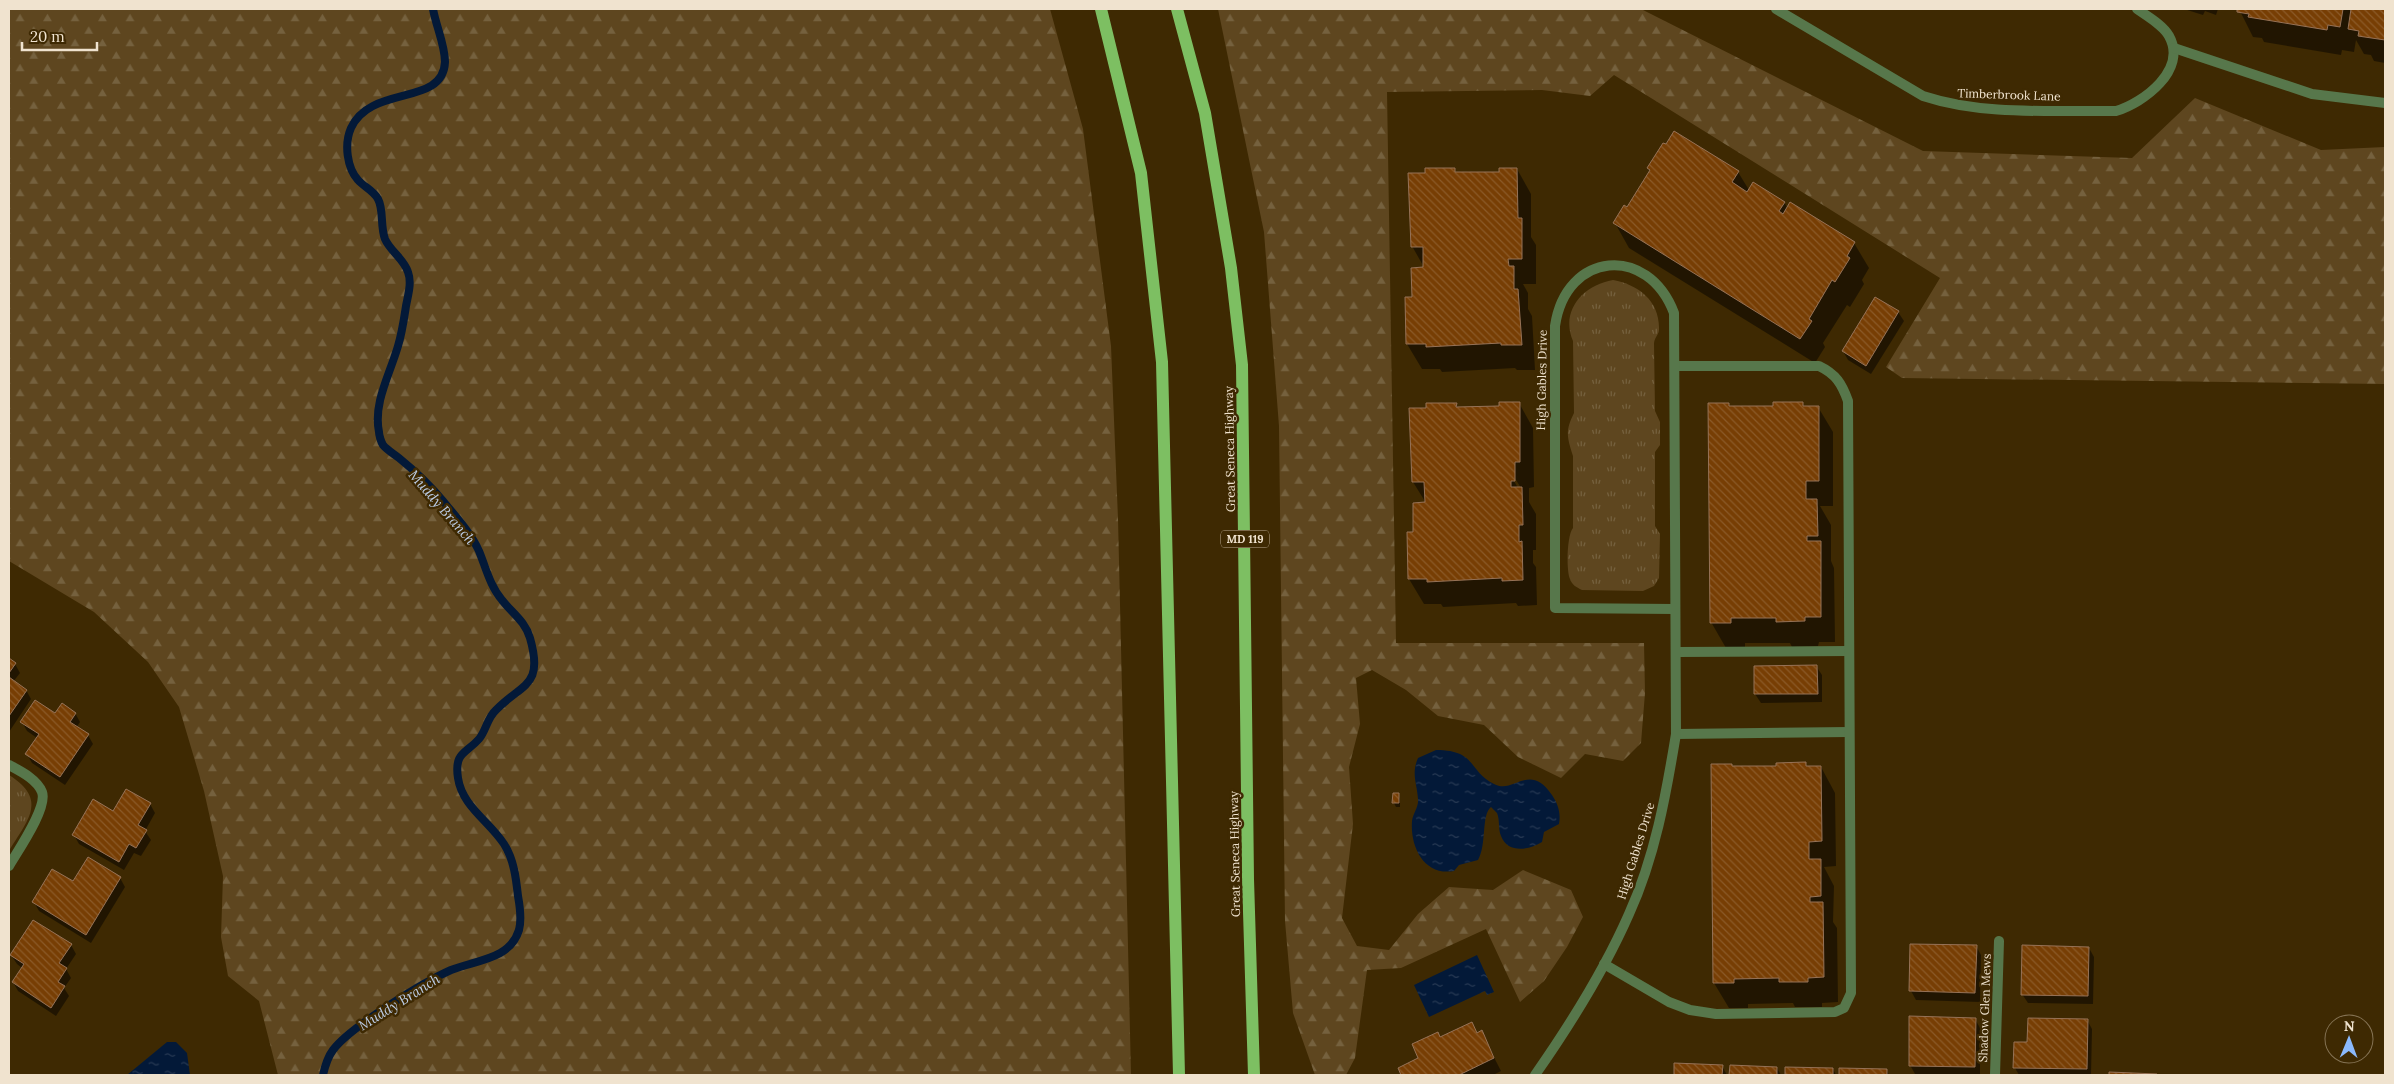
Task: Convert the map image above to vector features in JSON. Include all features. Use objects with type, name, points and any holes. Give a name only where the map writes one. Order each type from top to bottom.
[{"type":"main road","points":[[1101,9],[1140,173],[1162,362],[1179,1075]]},
{"type":"main road","name":"Great Seneca Highway","points":[[1177,9],[1205,113],[1231,268],[1242,365],[1248,879],[1254,1075]]},
{"type":"street","name":"Timberbrook Lane","points":[[1776,9],[1922,96],[1947,104],[1972,108],[2116,110],[2129,107],[2142,99],[2167,75],[2174,48]]},
{"type":"street","points":[[2137,9],[2168,35],[2174,48],[2312,94],[2385,103]]},
{"type":"street","name":"High Gables Drive","points":[[1535,1075],[1557,1043],[1604,964],[1630,914],[1647,864],[1666,794],[1676,734],[1674,313],[1659,285],[1641,272],[1621,266],[1596,268],[1579,277],[1566,291],[1557,311],[1554,340],[1555,608],[1674,609]]},
{"type":"street","points":[[1604,964],[1669,1002],[1690,1010],[1716,1014],[1835,1012],[1844,1008],[1851,993],[1848,401],[1842,384],[1832,372],[1819,366],[1675,366]]},
{"type":"street","points":[[1677,652],[1849,650]]},
{"type":"street","points":[[1676,734],[1849,732]]},
{"type":"street","points":[[9,764],[33,780],[42,792],[42,804],[9,866]]},
{"type":"street","name":"Shadow Glen Mews","points":[[1996,1075],[1999,941]]},
{"type":"green space","points":[[9,9],[1050,9],[1083,129],[1111,346],[1118,519],[1131,1075],[278,1075],[259,1001],[228,976],[221,937],[223,876],[204,791],[179,707],[148,662],[94,612],[9,561]]},
{"type":"green space","points":[[1218,9],[1641,9],[1923,151],[2132,158],[2195,98],[2321,150],[2385,147],[2385,384],[1902,378],[1886,367],[1940,278],[1614,75],[1590,96],[1542,90],[1387,92],[1396,643],[1644,643],[1645,693],[1641,743],[1623,761],[1585,754],[1561,778],[1518,757],[1484,725],[1438,716],[1406,690],[1372,670],[1356,678],[1360,724],[1349,767],[1353,824],[1342,918],[1357,946],[1389,950],[1418,914],[1449,887],[1493,890],[1523,870],[1571,890],[1583,917],[1567,947],[1544,981],[1520,1002],[1486,929],[1401,968],[1367,970],[1355,1058],[1346,1075],[1315,1075],[1293,1013],[1285,921],[1279,426],[1264,232]]},
{"type":"green space","points":[[1613,280],[1631,286],[1646,296],[1656,311],[1659,330],[1654,344],[1655,411],[1660,422],[1660,445],[1655,452],[1655,526],[1660,534],[1659,578],[1654,586],[1643,591],[1582,590],[1572,583],[1568,568],[1568,545],[1573,528],[1573,456],[1568,434],[1569,425],[1574,413],[1573,341],[1570,320],[1572,310],[1584,294],[1592,287]]},
{"type":"green space","points":[[9,775],[21,784],[28,793],[31,811],[9,851]]},
{"type":"water","points":[[1436,750],[1459,753],[1466,757],[1486,779],[1494,784],[1508,786],[1529,779],[1536,780],[1544,785],[1556,802],[1559,809],[1559,824],[1544,832],[1542,842],[1537,845],[1519,849],[1514,848],[1504,842],[1501,836],[1497,813],[1491,807],[1486,817],[1481,854],[1478,860],[1459,865],[1454,871],[1435,869],[1421,858],[1416,850],[1412,821],[1418,802],[1415,774],[1418,758]]},
{"type":"water","points":[[1477,955],[1494,992],[1487,995],[1485,991],[1429,1017],[1414,985]]},
{"type":"water","points":[[167,1042],[176,1042],[187,1053],[190,1075],[127,1075]]},
{"type":"building","points":[[2237,9],[2343,9],[2340,27],[2328,25],[2327,30],[2248,17],[2249,14],[2237,12]]},
{"type":"building","points":[[2351,9],[2385,9],[2385,40],[2358,36],[2359,31],[2348,29]]},
{"type":"building","points":[[1674,131],[1739,171],[1732,182],[1747,192],[1753,182],[1785,202],[1779,211],[1783,214],[1790,202],[1855,242],[1847,256],[1850,258],[1835,282],[1832,280],[1809,319],[1812,321],[1800,339],[1613,223],[1624,205],[1627,207],[1650,170],[1647,168],[1663,143],[1666,144]]},
{"type":"building","points":[[1425,168],[1455,168],[1455,172],[1499,172],[1499,168],[1517,168],[1518,218],[1522,218],[1522,259],[1508,259],[1509,266],[1514,266],[1514,289],[1518,289],[1522,345],[1501,345],[1501,343],[1426,347],[1426,344],[1406,344],[1405,297],[1412,297],[1411,268],[1423,267],[1423,247],[1411,247],[1408,173],[1425,173]]},
{"type":"building","points":[[1875,297],[1899,311],[1866,366],[1842,351]]},
{"type":"building","points":[[1499,402],[1520,402],[1520,462],[1515,462],[1515,481],[1511,481],[1511,487],[1522,487],[1523,525],[1519,525],[1519,542],[1522,541],[1523,580],[1502,581],[1502,578],[1427,582],[1427,579],[1408,579],[1407,532],[1413,532],[1413,503],[1425,502],[1424,482],[1412,482],[1409,408],[1426,408],[1426,403],[1457,403],[1456,407],[1499,406]]},
{"type":"building","points":[[1773,402],[1803,402],[1803,406],[1819,406],[1819,481],[1806,481],[1806,499],[1817,499],[1818,536],[1807,536],[1807,541],[1821,541],[1821,617],[1805,617],[1805,621],[1776,622],[1776,618],[1731,618],[1731,623],[1710,623],[1708,403],[1729,403],[1729,406],[1773,406]]},
{"type":"building","points":[[9,658],[16,663],[9,673]]},
{"type":"building","points":[[1817,665],[1818,694],[1754,694],[1754,666]]},
{"type":"building","points":[[9,677],[27,690],[9,716]]},
{"type":"building","points":[[35,700],[55,713],[62,703],[76,713],[70,722],[89,734],[60,777],[25,754],[39,734],[20,722]]},
{"type":"building","points":[[1806,762],[1806,766],[1821,766],[1822,841],[1809,842],[1809,859],[1821,859],[1821,896],[1810,897],[1810,902],[1823,902],[1824,977],[1808,978],[1808,982],[1779,982],[1779,978],[1734,979],[1734,983],[1713,983],[1711,764],[1776,766],[1776,763]]},
{"type":"building","points":[[126,789],[151,803],[138,825],[147,830],[136,848],[129,844],[119,862],[72,835],[93,799],[113,811]]},
{"type":"building","points":[[1393,793],[1399,793],[1399,803],[1392,803]]},
{"type":"building","points":[[88,857],[121,877],[86,935],[32,902],[52,869],[73,881]]},
{"type":"building","points":[[33,920],[72,944],[59,963],[67,968],[58,982],[65,986],[51,1008],[12,982],[24,964],[10,955]]},
{"type":"building","points":[[1910,944],[1977,945],[1975,993],[1909,991]]},
{"type":"building","points":[[2022,945],[2089,947],[2088,996],[2021,995]]},
{"type":"building","points":[[1909,1016],[1976,1018],[1975,1067],[1909,1066]]},
{"type":"building","points":[[2028,1018],[2088,1019],[2087,1069],[2013,1068],[2014,1042],[2027,1042]]},
{"type":"building","points":[[1472,1022],[1477,1033],[1482,1030],[1494,1058],[1459,1075],[1401,1075],[1398,1068],[1418,1058],[1412,1044],[1438,1032],[1440,1037]]},
{"type":"building","points":[[1674,1063],[1723,1065],[1722,1075],[1674,1075]]},
{"type":"building","points":[[1730,1065],[1777,1067],[1777,1075],[1729,1075]]},
{"type":"building","points":[[1785,1067],[1833,1068],[1833,1075],[1785,1075]]},
{"type":"building","points":[[1839,1068],[1887,1069],[1887,1075],[1839,1075]]},
{"type":"building","points":[[2109,1072],[2157,1074],[2157,1075],[2109,1075]]},
{"type":"waterway","name":"Muddy Branch","points":[[323,1075],[325,1065],[333,1050],[355,1029],[388,1006],[439,976],[451,970],[491,958],[508,948],[519,930],[520,922],[520,909],[510,856],[498,836],[465,797],[458,778],[457,769],[459,758],[479,739],[493,713],[528,682],[534,666],[534,654],[528,632],[494,589],[476,544],[467,531],[433,489],[411,468],[386,449],[381,440],[378,410],[401,336],[410,280],[406,267],[385,239],[380,203],[374,193],[354,175],[349,162],[347,148],[351,128],[361,114],[374,105],[420,91],[432,85],[441,76],[445,56],[433,9]]}]
